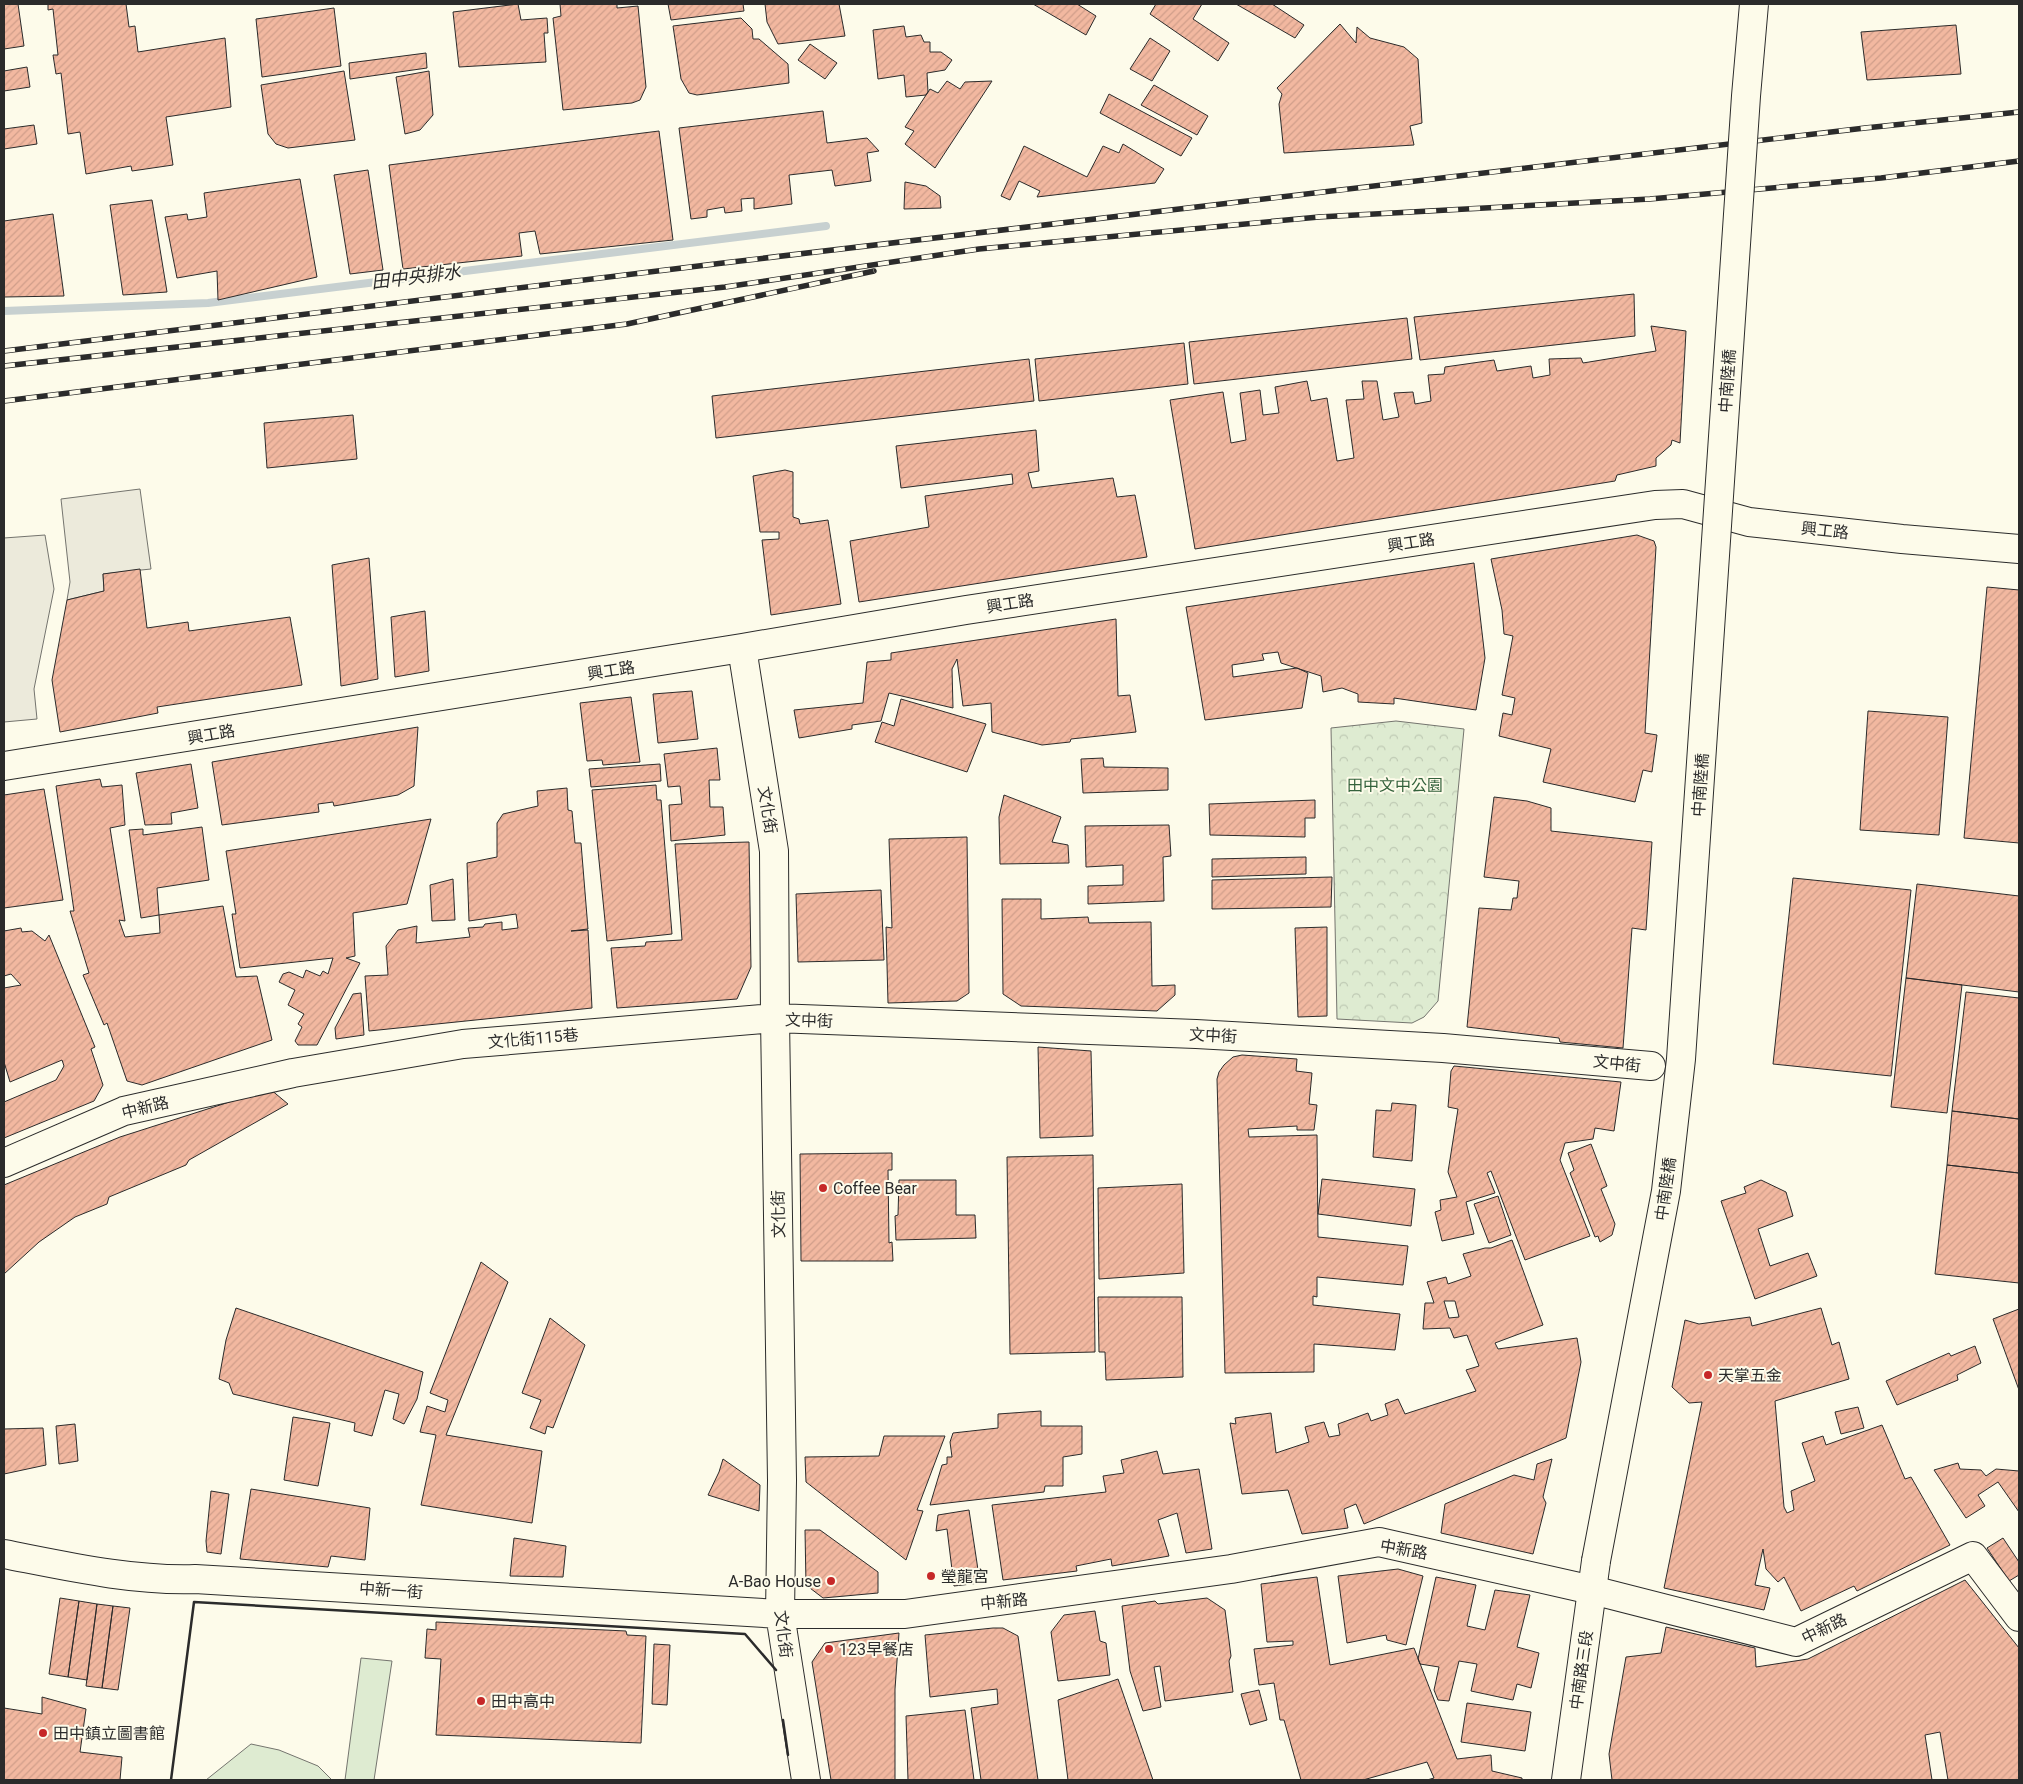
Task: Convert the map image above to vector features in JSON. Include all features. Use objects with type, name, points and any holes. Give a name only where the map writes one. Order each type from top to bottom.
[{"type":"street","name":"中南陸橋","points":[[1596,1561],[1666,1191],[1681,1059],[1746,96],[1754,4]]},
{"type":"street","name":"興工路","points":[[4,766],[742,648],[976,608],[1655,505],[1683,504],[1749,522],[1902,539],[2019,549]]},
{"type":"street","name":"文化街","points":[[742,648],[774,851],[782,1480],[780,1614],[806,1780]]},
{"type":"street","name":"文中街","points":[[775,1018],[1196,1034],[1443,1048],[1651,1066]]},
{"type":"street","name":"文化街115巷","points":[[293,1073],[463,1044],[775,1018]]},
{"type":"street","name":"中新路","points":[[4,1163],[124,1111],[293,1073]]},
{"type":"street","name":"中新路","points":[[780,1614],[905,1614],[1232,1569],[1379,1542],[1592,1590],[1796,1642],[1973,1556],[2019,1617]]},
{"type":"street","name":"中新一街","points":[[4,1554],[72,1567],[162,1580],[195,1579],[780,1614]]},
{"type":"street","name":"中南路三段","points":[[1566,1780],[1596,1561]]},
{"type":"green space","name":"田中文中公園","points":[[1396,721],[1464,729],[1438,1001],[1424,1017],[1412,1023],[1337,1019],[1331,728]]},
{"type":"green space","points":[[361,1658],[392,1661],[374,1780],[345,1780]]},
{"type":"green space","points":[[251,1744],[279,1750],[318,1766],[332,1780],[206,1780]]},
{"type":"shaded area","points":[[140,489],[151,569],[103,574],[104,591],[67,600],[70,582],[61,499]]},
{"type":"shaded area","points":[[45,535],[54,589],[34,689],[37,719],[4,722],[4,538]]},
{"type":"building","points":[[4,4],[18,4],[24,46],[4,49]]},
{"type":"building","points":[[48,4],[126,4],[129,27],[135,26],[138,52],[225,38],[231,107],[166,117],[173,165],[132,171],[131,166],[86,174],[80,132],[68,134],[61,73],[56,74],[53,55],[58,55],[53,9],[48,10]]},
{"type":"building","points":[[518,4],[521,20],[547,18],[548,33],[544,33],[546,62],[459,67],[453,12]]},
{"type":"building","points":[[560,4],[617,4],[617,8],[638,6],[646,87],[640,100],[632,103],[563,110],[553,18],[561,16]]},
{"type":"building","points":[[668,4],[743,4],[744,11],[671,20]]},
{"type":"building","points":[[765,4],[839,4],[845,36],[778,44],[767,22]]},
{"type":"building","points":[[1033,4],[1077,4],[1096,16],[1086,35]]},
{"type":"building","points":[[1156,4],[1202,4],[1193,19],[1229,43],[1218,61],[1150,14]]},
{"type":"building","points":[[1236,4],[1272,4],[1304,25],[1295,38]]},
{"type":"building","points":[[334,8],[341,66],[262,77],[256,19]]},
{"type":"building","points":[[741,18],[752,29],[753,39],[759,39],[788,64],[789,83],[697,95],[689,93],[681,79],[673,26]]},
{"type":"building","points":[[1340,24],[1356,43],[1357,27],[1370,38],[1404,47],[1418,59],[1422,123],[1410,126],[1414,145],[1284,153],[1279,104],[1282,94],[1277,88]]},
{"type":"building","points":[[1956,25],[1961,74],[1867,80],[1861,32]]},
{"type":"building","points":[[904,26],[906,37],[921,35],[924,42],[930,42],[930,52],[941,52],[952,60],[945,70],[927,73],[928,92],[926,95],[906,97],[904,75],[878,79],[873,30]]},
{"type":"building","points":[[1150,38],[1170,51],[1152,81],[1130,69]]},
{"type":"building","points":[[810,44],[837,63],[825,79],[798,60]]},
{"type":"building","points":[[426,53],[427,68],[350,79],[349,63]]},
{"type":"building","points":[[27,67],[30,87],[4,91],[4,71]]},
{"type":"building","points":[[344,71],[355,140],[288,148],[276,144],[268,134],[261,85]]},
{"type":"building","points":[[429,71],[433,115],[420,130],[405,134],[396,77]]},
{"type":"building","points":[[947,81],[960,89],[965,82],[992,81],[935,168],[905,144],[914,131],[905,127],[930,89],[938,93]]},
{"type":"building","points":[[1154,85],[1208,116],[1197,135],[1141,105]]},
{"type":"building","points":[[1109,94],[1192,138],[1181,156],[1100,113]]},
{"type":"building","points":[[823,111],[827,143],[867,138],[879,151],[867,153],[871,181],[835,186],[832,170],[789,175],[792,204],[754,209],[754,198],[741,199],[742,211],[725,213],[724,207],[707,210],[707,217],[691,219],[679,128]]},
{"type":"building","points":[[34,125],[37,144],[4,149],[4,129]]},
{"type":"building","points":[[659,131],[673,240],[540,254],[535,231],[519,233],[522,256],[403,269],[389,165]]},
{"type":"building","points":[[1123,144],[1164,169],[1155,183],[1037,197],[1040,191],[1019,181],[1010,200],[1001,196],[1024,146],[1087,177],[1103,146],[1119,153]]},
{"type":"building","points":[[368,170],[383,270],[350,274],[334,175]]},
{"type":"building","points":[[300,179],[317,277],[218,300],[217,271],[177,278],[165,217],[187,214],[188,220],[207,217],[204,193]]},
{"type":"building","points":[[905,182],[926,186],[940,196],[941,208],[904,209]]},
{"type":"building","points":[[152,200],[167,292],[123,295],[110,205]]},
{"type":"building","points":[[53,214],[64,296],[4,297],[4,221]]},
{"type":"building","points":[[1634,294],[1635,336],[1420,360],[1414,317]]},
{"type":"building","points":[[1407,318],[1412,359],[1194,384],[1189,342]]},
{"type":"building","points":[[1651,326],[1686,331],[1680,443],[1672,440],[1671,445],[1656,458],[1656,466],[1617,475],[1615,481],[1195,549],[1170,400],[1223,392],[1231,443],[1246,440],[1240,393],[1260,390],[1263,415],[1279,413],[1275,387],[1307,381],[1311,401],[1327,398],[1337,461],[1354,458],[1346,400],[1364,399],[1362,381],[1377,381],[1383,420],[1399,417],[1394,393],[1413,392],[1415,404],[1431,401],[1428,375],[1444,374],[1445,367],[1494,360],[1497,371],[1531,366],[1533,378],[1550,375],[1549,359],[1581,358],[1583,363],[1656,351]]},
{"type":"building","points":[[1184,343],[1188,384],[1039,401],[1035,359]]},
{"type":"building","points":[[1029,359],[1034,401],[716,438],[712,396]]},
{"type":"building","points":[[353,415],[357,459],[267,468],[264,423]]},
{"type":"building","points":[[1036,430],[1039,471],[1028,473],[1032,488],[1113,478],[1117,497],[1135,495],[1147,557],[859,602],[850,541],[929,527],[925,496],[1013,484],[1012,474],[901,488],[896,446]]},
{"type":"building","points":[[785,470],[793,472],[793,517],[799,519],[800,524],[828,520],[841,604],[771,615],[762,540],[779,539],[779,532],[760,532],[753,476]]},
{"type":"building","points":[[1637,535],[1654,541],[1656,547],[1645,733],[1657,735],[1652,772],[1643,770],[1635,802],[1543,782],[1551,749],[1499,736],[1503,713],[1512,715],[1515,698],[1502,695],[1513,636],[1504,634],[1502,610],[1491,559]]},
{"type":"building","points":[[369,558],[378,679],[341,686],[332,565]]},
{"type":"building","points":[[1474,563],[1485,658],[1476,710],[1394,698],[1394,704],[1358,702],[1358,694],[1342,688],[1323,692],[1321,676],[1299,669],[1308,673],[1302,708],[1205,720],[1186,607]],"holes":[[[1278,652],[1281,663],[1297,668],[1233,677],[1232,665],[1264,660],[1262,654]]]},
{"type":"building","points":[[140,569],[147,628],[188,622],[189,631],[290,617],[302,685],[157,707],[158,713],[60,732],[52,680],[67,600],[104,591],[103,574]]},
{"type":"building","points":[[1987,587],[2019,590],[2019,843],[1964,838]]},
{"type":"building","points":[[425,611],[429,671],[395,677],[391,617]]},
{"type":"building","points":[[1116,619],[1118,696],[1130,695],[1136,732],[1071,739],[1070,742],[1042,745],[992,732],[991,703],[963,706],[957,659],[952,669],[953,708],[889,693],[881,721],[852,725],[852,729],[799,738],[794,710],[863,703],[867,662],[891,660],[891,653]]},
{"type":"building","points":[[692,691],[698,739],[658,743],[653,694]]},
{"type":"building","points":[[631,697],[640,762],[603,765],[602,760],[587,761],[580,703]]},
{"type":"building","points":[[901,699],[986,724],[967,772],[875,742],[882,722],[894,726]]},
{"type":"building","points":[[1868,711],[1948,717],[1939,835],[1860,830]]},
{"type":"building","points":[[418,727],[414,786],[398,795],[334,806],[333,802],[318,804],[319,812],[222,825],[212,762]]},
{"type":"building","points":[[717,748],[720,780],[709,780],[710,807],[723,807],[725,835],[671,841],[669,805],[682,804],[680,786],[668,787],[664,754]]},
{"type":"building","points":[[1103,758],[1104,767],[1168,768],[1168,790],[1083,793],[1081,759]]},
{"type":"building","points":[[191,764],[198,808],[171,813],[172,824],[145,825],[136,773]]},
{"type":"building","points":[[660,764],[661,781],[591,787],[589,769]]},
{"type":"building","points":[[100,779],[102,787],[122,785],[125,825],[110,828],[125,921],[119,920],[125,937],[160,933],[159,915],[223,906],[236,977],[257,976],[272,1040],[142,1085],[127,1081],[107,1023],[104,1025],[83,975],[89,973],[70,911],[74,911],[56,786]]},
{"type":"building","points":[[656,785],[657,800],[661,800],[672,934],[607,941],[592,790]]},
{"type":"building","points":[[567,788],[568,810],[572,811],[575,843],[581,843],[588,929],[571,931],[588,930],[592,1008],[369,1031],[365,976],[388,975],[386,946],[398,930],[417,926],[416,943],[470,937],[468,928],[483,927],[485,924],[502,922],[502,930],[518,928],[516,914],[469,921],[467,863],[497,857],[497,823],[503,814],[538,806],[537,791]]},
{"type":"building","points":[[44,789],[63,900],[4,908],[4,795]]},
{"type":"building","points":[[1004,795],[1061,817],[1052,842],[1068,845],[1069,863],[1000,864],[999,817]]},
{"type":"building","points":[[1494,797],[1527,801],[1551,808],[1551,831],[1652,842],[1646,930],[1632,928],[1623,1048],[1560,1042],[1559,1038],[1467,1027],[1479,908],[1511,910],[1513,898],[1517,898],[1519,881],[1484,877]]},
{"type":"building","points":[[1315,800],[1315,818],[1305,818],[1305,837],[1210,835],[1209,804]]},
{"type":"building","points":[[431,819],[407,904],[353,913],[355,956],[346,958],[360,963],[317,1045],[298,1045],[295,1041],[302,1027],[298,1024],[304,1014],[288,1005],[295,990],[279,982],[283,974],[289,972],[303,978],[306,970],[320,976],[323,971],[328,974],[333,958],[240,968],[232,914],[236,914],[226,851]]},
{"type":"building","points":[[1169,825],[1171,856],[1163,857],[1164,901],[1088,904],[1088,886],[1123,885],[1123,865],[1086,867],[1085,826]]},
{"type":"building","points":[[202,827],[209,880],[157,888],[159,915],[141,918],[129,830],[143,829],[143,835]]},
{"type":"building","points":[[967,837],[969,993],[957,1001],[888,1003],[886,927],[892,928],[889,839]]},
{"type":"building","points":[[749,842],[751,967],[737,999],[617,1008],[611,948],[645,946],[646,942],[682,940],[675,844]]},
{"type":"building","points":[[1306,857],[1306,874],[1212,877],[1212,859]]},
{"type":"building","points":[[1332,877],[1331,907],[1212,909],[1212,880]]},
{"type":"building","points":[[1793,878],[1911,890],[1891,1076],[1773,1064]]},
{"type":"building","points":[[453,879],[455,920],[432,921],[430,885]]},
{"type":"building","points":[[1917,884],[2019,896],[2019,992],[1906,978]]},
{"type":"building","points":[[881,890],[884,960],[798,962],[796,894]]},
{"type":"building","points":[[1002,899],[1041,899],[1041,919],[1088,917],[1089,923],[1151,922],[1152,986],[1175,985],[1175,995],[1157,1011],[1021,1006],[1003,994]]},
{"type":"building","points":[[1327,927],[1327,1016],[1298,1017],[1295,928]]},
{"type":"building","points":[[21,928],[22,932],[32,931],[45,941],[49,935],[95,1047],[91,1049],[103,1085],[94,1101],[4,1138],[4,1102],[56,1080],[64,1066],[62,1060],[10,1082],[4,1062],[4,988],[21,985],[11,974],[4,976],[4,931]]},
{"type":"building","points":[[1906,978],[1962,985],[1947,1113],[1891,1107]]},
{"type":"building","points":[[1966,992],[2019,998],[2019,1119],[1952,1111]]},
{"type":"building","points":[[361,993],[364,1035],[336,1039],[335,1028],[353,994]]},
{"type":"building","points":[[1038,1047],[1091,1051],[1093,1136],[1040,1138]]},
{"type":"building","points":[[1242,1055],[1297,1059],[1296,1071],[1312,1073],[1309,1104],[1317,1105],[1314,1130],[1297,1130],[1297,1126],[1248,1129],[1249,1137],[1317,1135],[1318,1237],[1408,1246],[1403,1285],[1317,1277],[1317,1297],[1313,1296],[1313,1305],[1400,1314],[1395,1350],[1314,1344],[1314,1372],[1225,1373],[1217,1079],[1224,1065],[1233,1057]]},
{"type":"building","points":[[1454,1066],[1621,1082],[1614,1131],[1595,1128],[1593,1139],[1565,1143],[1560,1160],[1590,1236],[1525,1260],[1491,1171],[1487,1173],[1495,1193],[1466,1202],[1474,1234],[1442,1241],[1435,1212],[1441,1210],[1440,1200],[1457,1197],[1448,1172],[1458,1109],[1448,1107],[1451,1071]]},
{"type":"building","points":[[270,1089],[288,1104],[189,1160],[186,1165],[109,1197],[107,1204],[75,1217],[39,1242],[4,1274],[4,1185],[120,1137]]},
{"type":"building","points":[[1392,1103],[1416,1105],[1412,1161],[1373,1157],[1376,1110],[1391,1111]]},
{"type":"building","points":[[1952,1111],[2019,1119],[2019,1173],[1947,1165]]},
{"type":"building","points":[[1591,1144],[1607,1186],[1601,1189],[1615,1224],[1612,1235],[1600,1242],[1598,1236],[1595,1237],[1570,1173],[1574,1170],[1568,1153]]},
{"type":"building","points":[[892,1153],[892,1170],[888,1170],[889,1243],[892,1242],[893,1261],[801,1261],[800,1154]]},
{"type":"building","points":[[1093,1155],[1095,1352],[1010,1354],[1007,1157]]},
{"type":"building","points":[[1947,1165],[2019,1173],[2019,1283],[1935,1274]]},
{"type":"building","points":[[1322,1179],[1415,1189],[1411,1226],[1318,1214]]},
{"type":"building","points":[[899,1180],[956,1180],[956,1215],[975,1215],[976,1238],[896,1240],[895,1216],[898,1215]]},
{"type":"building","points":[[1761,1180],[1786,1192],[1793,1216],[1758,1229],[1770,1266],[1808,1253],[1817,1276],[1755,1299],[1721,1201],[1746,1193],[1744,1187]]},
{"type":"building","points":[[1182,1184],[1184,1273],[1099,1279],[1098,1188]]},
{"type":"building","points":[[1498,1196],[1511,1235],[1489,1243],[1474,1204]]},
{"type":"building","points":[[1512,1240],[1543,1325],[1495,1343],[1498,1349],[1577,1338],[1581,1362],[1566,1438],[1364,1524],[1356,1504],[1344,1509],[1348,1528],[1302,1534],[1288,1490],[1242,1494],[1230,1423],[1236,1424],[1235,1418],[1271,1413],[1276,1453],[1309,1442],[1305,1427],[1324,1422],[1329,1437],[1340,1435],[1338,1424],[1368,1413],[1371,1421],[1388,1415],[1385,1404],[1398,1399],[1405,1414],[1476,1391],[1466,1370],[1479,1366],[1467,1335],[1454,1338],[1450,1328],[1423,1329],[1425,1303],[1434,1303],[1427,1282],[1446,1277],[1448,1284],[1471,1276],[1463,1254],[1491,1248]],"holes":[[[1444,1301],[1455,1301],[1459,1317],[1449,1318]]]},
{"type":"building","points":[[481,1262],[508,1282],[446,1435],[542,1451],[532,1523],[421,1505],[436,1435],[420,1432],[427,1406],[445,1412],[448,1400],[430,1393]]},
{"type":"building","points":[[1098,1297],[1182,1297],[1183,1377],[1106,1380],[1105,1352],[1099,1352]]},
{"type":"building","points":[[236,1308],[423,1372],[417,1399],[404,1424],[393,1419],[399,1394],[385,1390],[372,1436],[354,1431],[355,1423],[233,1394],[229,1383],[219,1379],[226,1340]]},
{"type":"building","points":[[1821,1308],[1832,1345],[1839,1342],[1849,1379],[1775,1401],[1784,1507],[1787,1513],[1794,1510],[1791,1491],[1815,1481],[1802,1443],[1823,1436],[1826,1445],[1882,1425],[1905,1479],[1911,1477],[1950,1545],[1857,1591],[1854,1586],[1801,1611],[1784,1577],[1778,1582],[1766,1569],[1763,1549],[1755,1585],[1770,1588],[1764,1610],[1664,1588],[1702,1402],[1689,1403],[1672,1387],[1685,1320],[1699,1324],[1750,1317],[1752,1326]]},
{"type":"building","points":[[2019,1309],[2019,1390],[1993,1319]]},
{"type":"building","points":[[550,1318],[585,1345],[553,1428],[547,1426],[545,1434],[530,1428],[541,1400],[522,1393]]},
{"type":"building","points":[[1975,1346],[1981,1363],[1957,1375],[1958,1380],[1897,1405],[1886,1381],[1949,1353],[1951,1356]]},
{"type":"building","points":[[1858,1407],[1864,1428],[1841,1434],[1835,1412]]},
{"type":"building","points":[[1041,1411],[1041,1426],[1082,1426],[1082,1454],[1063,1457],[1063,1486],[1045,1486],[1044,1492],[930,1505],[942,1465],[947,1464],[947,1457],[952,1457],[950,1442],[953,1433],[998,1428],[998,1414]]},
{"type":"building","points":[[293,1417],[330,1423],[318,1486],[284,1480]]},
{"type":"building","points":[[75,1424],[78,1461],[59,1464],[56,1426]]},
{"type":"building","points":[[43,1428],[46,1465],[4,1474],[4,1429]]},
{"type":"building","points":[[884,1436],[945,1436],[917,1510],[923,1511],[906,1560],[806,1482],[805,1457],[879,1456]]},
{"type":"building","points":[[1157,1451],[1163,1474],[1199,1469],[1212,1549],[1186,1553],[1177,1513],[1158,1520],[1169,1556],[1112,1566],[1111,1559],[1076,1566],[1077,1571],[1003,1580],[992,1505],[1106,1492],[1103,1476],[1124,1473],[1121,1460]]},
{"type":"building","points":[[723,1459],[760,1485],[759,1511],[708,1495]]},
{"type":"building","points":[[1552,1459],[1543,1497],[1546,1503],[1533,1554],[1441,1533],[1445,1504],[1514,1475],[1534,1480],[1537,1464]]},
{"type":"building","points":[[1958,1463],[1960,1469],[1981,1470],[1986,1476],[1996,1469],[2019,1471],[2019,1512],[1998,1482],[1978,1495],[1985,1506],[1966,1518],[1934,1470]]},
{"type":"building","points":[[251,1489],[370,1508],[365,1560],[331,1556],[328,1567],[240,1559]]},
{"type":"building","points":[[211,1491],[229,1494],[221,1554],[207,1552],[206,1541]]},
{"type":"building","points":[[969,1510],[980,1583],[954,1586],[947,1529],[936,1531],[938,1515]]},
{"type":"building","points":[[805,1530],[820,1530],[878,1572],[878,1593],[823,1598],[806,1585]]},
{"type":"building","points":[[514,1538],[566,1546],[563,1577],[510,1576]]},
{"type":"building","points":[[2003,1538],[2019,1562],[2019,1575],[2009,1581],[1987,1548]]},
{"type":"building","points":[[1398,1569],[1423,1576],[1406,1645],[1387,1640],[1386,1635],[1347,1643],[1338,1576]]},
{"type":"building","points":[[1317,1577],[1330,1665],[1414,1648],[1457,1759],[1491,1755],[1492,1771],[1522,1778],[1522,1780],[1427,1780],[1434,1778],[1427,1762],[1363,1780],[1301,1780],[1284,1720],[1280,1720],[1274,1683],[1259,1685],[1254,1649],[1293,1645],[1293,1641],[1267,1642],[1261,1584]]},
{"type":"building","points":[[1436,1577],[1476,1585],[1467,1626],[1485,1630],[1495,1590],[1530,1595],[1517,1647],[1539,1653],[1531,1688],[1517,1684],[1513,1700],[1471,1691],[1477,1664],[1459,1661],[1449,1701],[1438,1700],[1434,1690],[1439,1667],[1420,1664],[1418,1659]]},
{"type":"building","points":[[1965,1580],[2019,1648],[2019,1780],[1948,1780],[1940,1732],[1925,1735],[1932,1780],[1612,1780],[1609,1754],[1626,1657],[1661,1653],[1666,1627],[1755,1648],[1756,1667],[1808,1659]]},
{"type":"building","points":[[60,1598],[79,1601],[68,1677],[49,1674]]},
{"type":"building","points":[[1207,1598],[1225,1610],[1231,1656],[1229,1661],[1233,1692],[1165,1701],[1160,1666],[1154,1667],[1161,1707],[1143,1711],[1130,1671],[1122,1606],[1155,1601],[1158,1604]]},
{"type":"building","points":[[79,1601],[97,1604],[87,1680],[68,1677]]},
{"type":"building","points":[[97,1604],[113,1606],[102,1688],[86,1686]]},
{"type":"building","points":[[113,1606],[130,1608],[118,1690],[102,1688]]},
{"type":"building","points":[[1095,1611],[1100,1641],[1106,1643],[1110,1675],[1058,1681],[1051,1632],[1064,1615]]},
{"type":"building","points":[[436,1622],[626,1631],[627,1635],[646,1636],[641,1743],[436,1735],[441,1659],[425,1658],[427,1629],[436,1630]]},
{"type":"building","points":[[1003,1628],[1018,1636],[1038,1780],[981,1780],[971,1708],[998,1704],[997,1689],[930,1697],[925,1635]]},
{"type":"building","points":[[899,1633],[895,1689],[895,1780],[831,1780],[812,1662],[825,1643]]},
{"type":"building","points":[[654,1644],[670,1645],[667,1705],[652,1704]]},
{"type":"building","points":[[1118,1679],[1153,1780],[1068,1780],[1058,1700]]},
{"type":"building","points":[[1259,1690],[1267,1720],[1250,1725],[1241,1694]]},
{"type":"building","name":"田中鎮立圖書館","points":[[42,1697],[86,1709],[80,1752],[122,1757],[120,1780],[4,1780],[4,1708],[42,1714]]},
{"type":"building","points":[[1467,1703],[1531,1712],[1525,1751],[1461,1742]]},
{"type":"building","points":[[965,1710],[974,1780],[908,1780],[906,1716]]},
{"type":"waterway","name":"田中央排水","points":[[4,311],[208,303],[826,226]]},
{"type":"railway","points":[[4,351],[723,263],[1865,128],[2019,112]]},
{"type":"railway","points":[[4,366],[725,287],[979,249],[1319,217],[1650,199],[1881,178],[2019,161]]},
{"type":"railway","points":[[4,401],[627,324],[874,271]]},
{"type":"wall","points":[[171,1780],[194,1602],[745,1634],[776,1670]]},
{"type":"wall","points":[[783,1720],[788,1755]]},
{"type":"place","name":"Coffee Bear","points":[[823,1188]]},
{"type":"place","name":"天掌五金","points":[[1708,1375]]},
{"type":"place","name":"瑩龍宮","points":[[931,1576]]},
{"type":"place","name":"A-Bao House","points":[[831,1581]]},
{"type":"place","name":"123早餐店","points":[[829,1649]]},
{"type":"place","name":"田中高中","points":[[481,1701]]},
{"type":"place","name":"田中鎮立圖書館","points":[[43,1733]]}]
